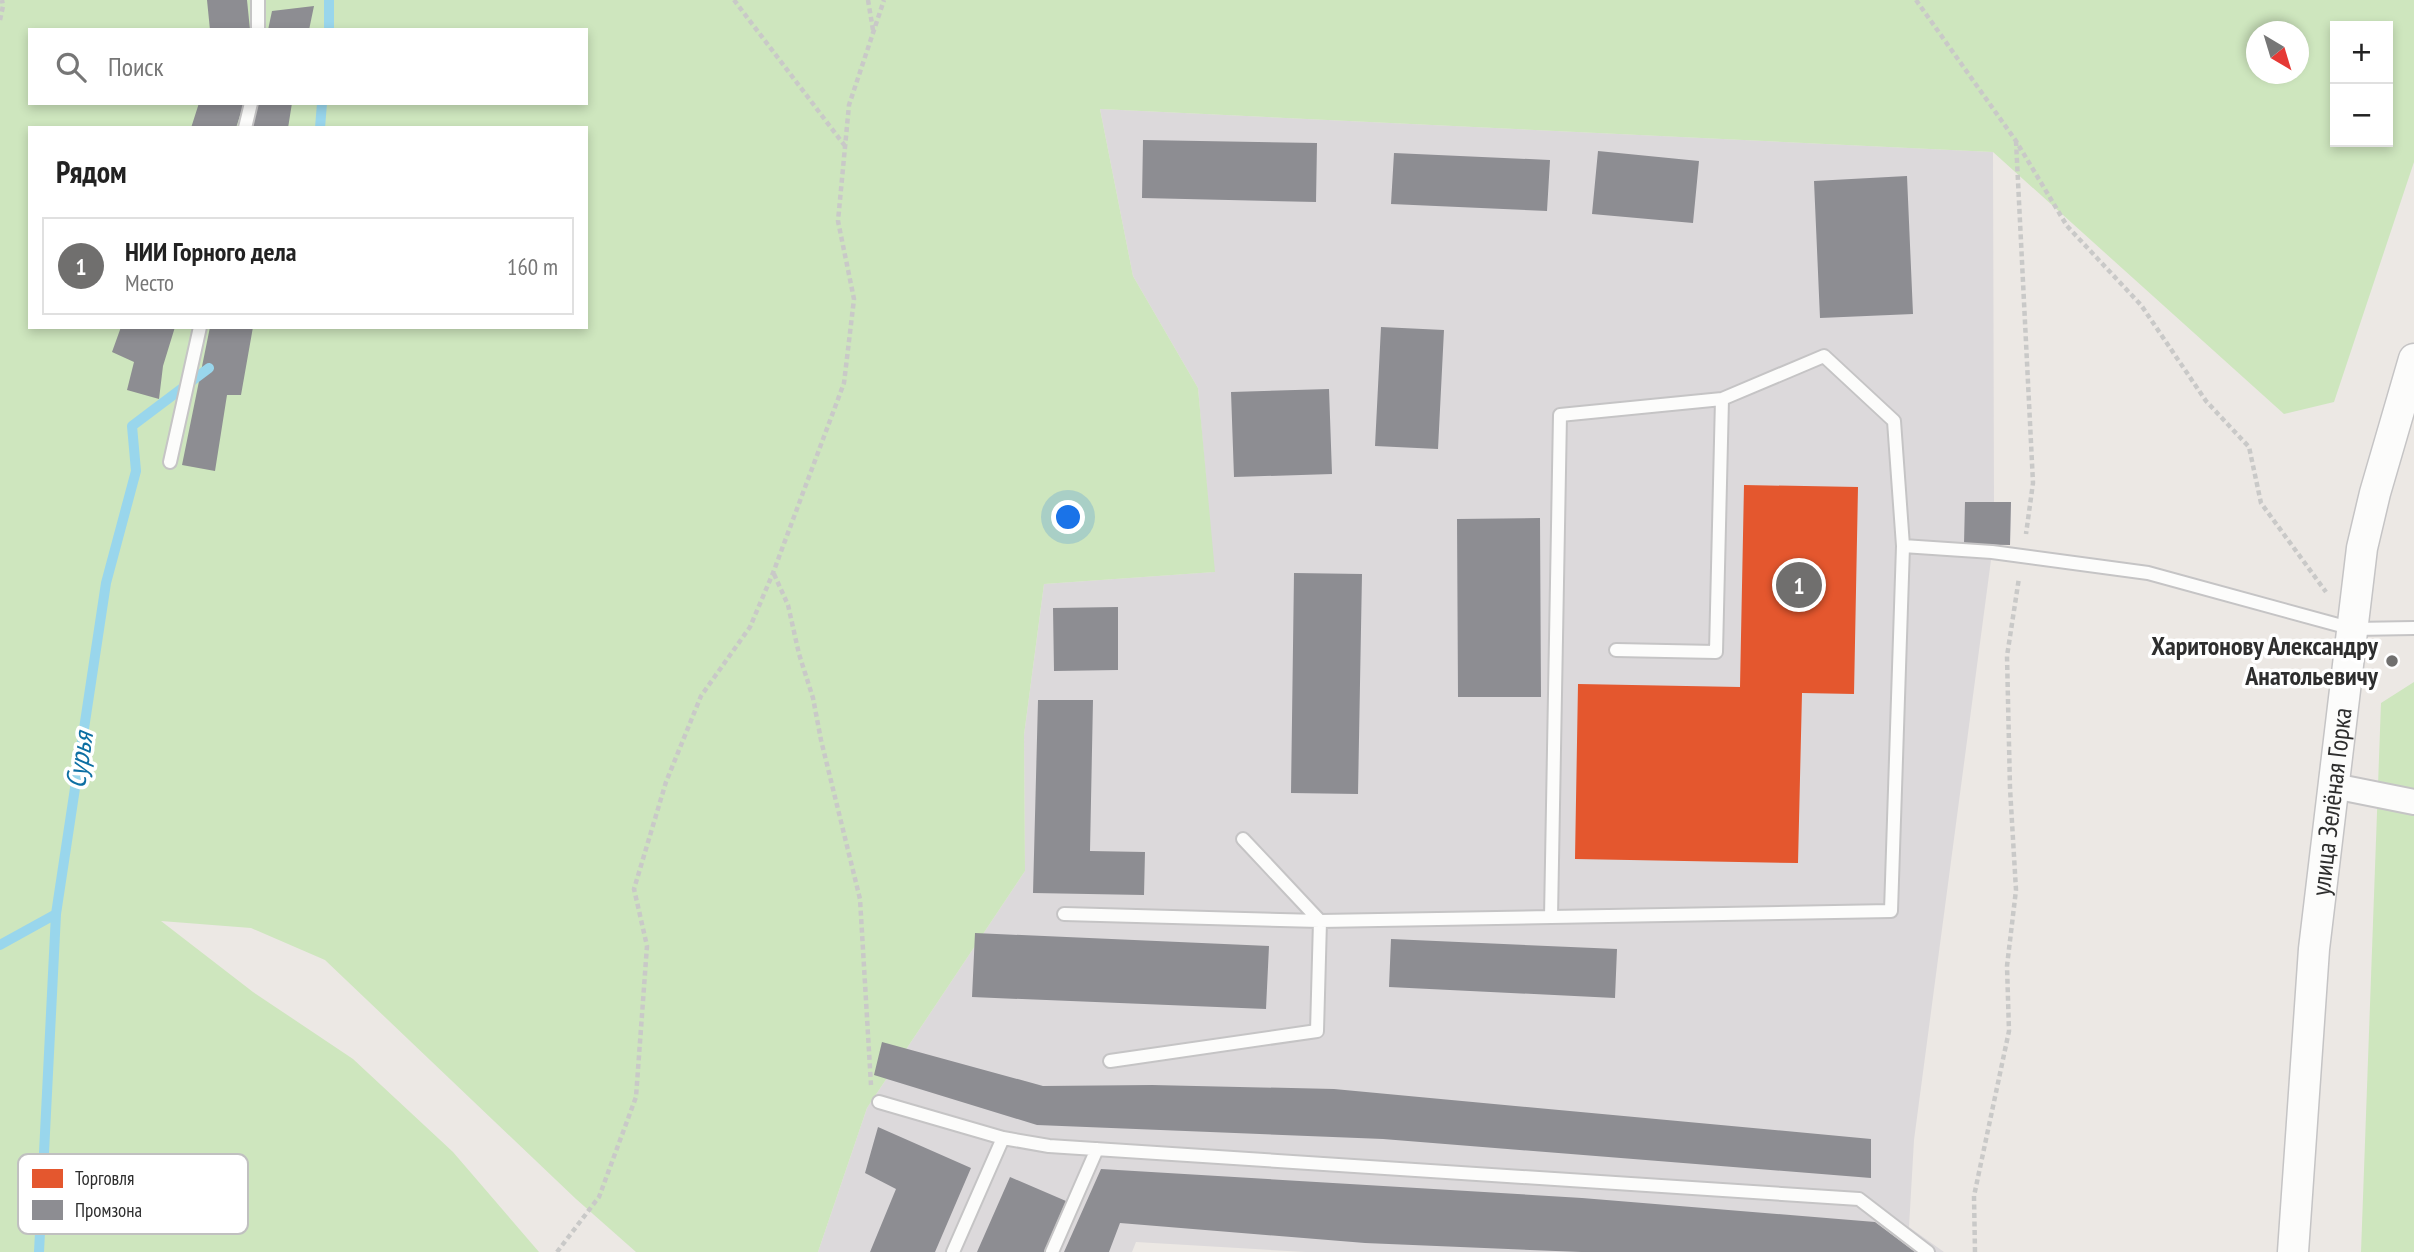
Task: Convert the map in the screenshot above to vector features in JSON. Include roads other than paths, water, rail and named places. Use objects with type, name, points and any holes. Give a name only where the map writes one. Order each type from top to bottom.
[{"type":"street","name":"улица Зелёная Горка","points":[[2293,1252],[2314,949],[2364,537],[2414,359]]},
{"type":"street","points":[[2334,786],[2414,802]]},
{"type":"lane","points":[[258,0],[258,28]]},
{"type":"lane","points":[[246,126],[251,105]]},
{"type":"lane","points":[[170,462],[200,329]]},
{"type":"lane","points":[[1064,914],[1320,921],[1551,918],[1891,911],[1903,546],[1894,421],[1824,356],[1722,399],[1560,415],[1551,918]]},
{"type":"lane","points":[[1616,650],[1717,652],[1722,399]]},
{"type":"lane","points":[[1903,546],[1992,552],[2148,573],[2353,629],[2414,628]]},
{"type":"lane","points":[[1110,1061],[1317,1031],[1320,921],[1243,839]]},
{"type":"lane","points":[[878,1102],[1003,1138],[1049,1146],[1859,1199],[1928,1252]]},
{"type":"lane","points":[[953,1252],[1003,1138]]},
{"type":"lane","points":[[1052,1252],[1097,1149]]},
{"type":"waterway","name":"Сурья","points":[[329,0],[329,28]]},
{"type":"waterway","name":"Сурья","points":[[320,126],[322,105]]},
{"type":"waterway","name":"Сурья","points":[[44,1154],[56,914],[106,583],[136,471],[132,426],[209,368]]},
{"type":"waterway","points":[[0,945],[56,914]]},
{"type":"waterway","name":"Сурья","points":[[39,1252],[40,1234]]},
{"type":"place","name":"НИИ Горного дела","points":[[1799,585]]},
{"type":"place","name":"Харитонову Александру Анатольевичу","points":[[2392,661]]}]
